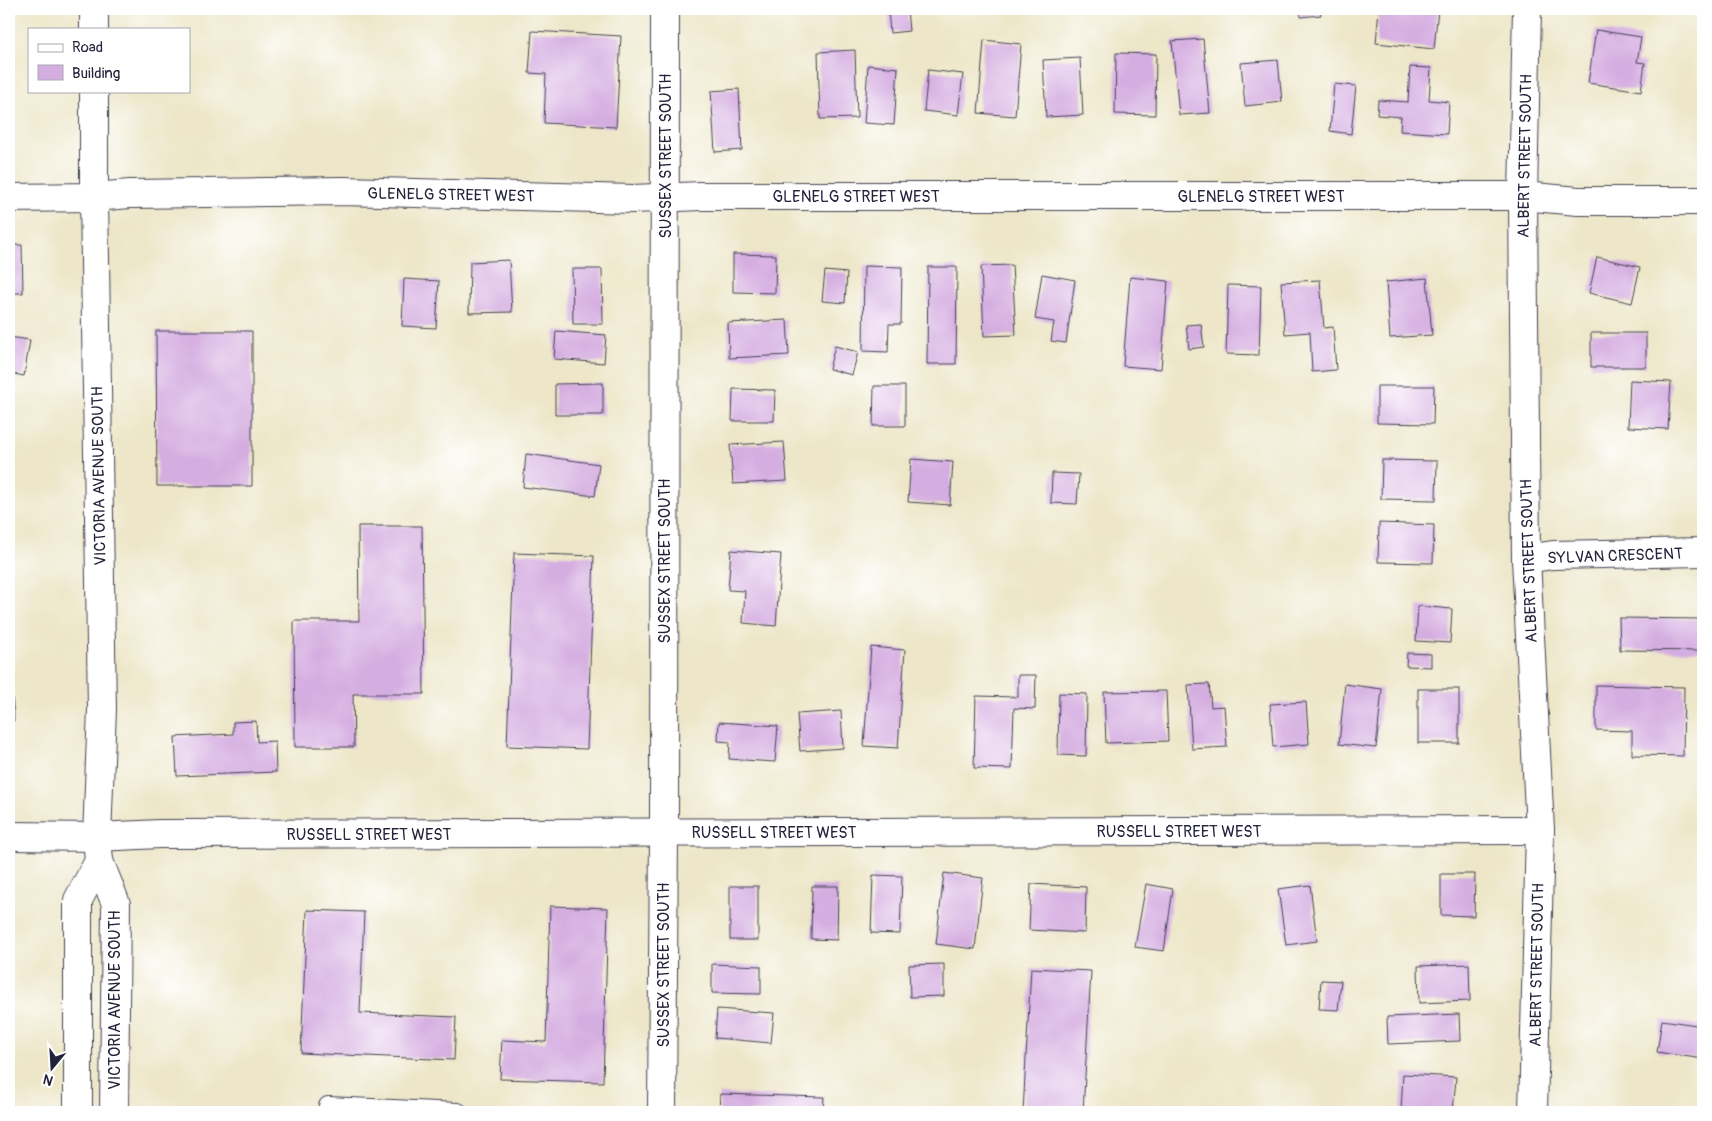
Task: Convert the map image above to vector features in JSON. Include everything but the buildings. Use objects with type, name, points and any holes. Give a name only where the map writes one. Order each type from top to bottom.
[{"type":"street","points":[[94,9],[94,28]]},
{"type":"street","name":"SUSSEX STREET SOUTH","points":[[662,1112],[665,9]]},
{"type":"street","name":"ALBERT STREET SOUTH","points":[[1527,9],[1522,196],[1526,558],[1540,830],[1532,1112]]},
{"type":"street","name":"VICTORIA AVENUE SOUTH","points":[[94,92],[102,709],[98,849],[116,904],[114,1112]]},
{"type":"street","name":"GLENELG STREET WEST","points":[[9,198],[343,191],[665,199],[701,196],[1522,196],[1578,201],[1703,201]]},
{"type":"street","name":"SYLVAN CRESCENT","points":[[1526,558],[1553,555],[1703,552]]},
{"type":"street","name":"RUSSELL STREET WEST","points":[[9,836],[98,849],[170,834],[1540,830]]},
{"type":"street","name":"VICTORIA AVENUE SOUTH","points":[[78,1112],[78,900],[98,849]]},
{"type":"lane","points":[[328,1112],[328,1106],[458,1112]]}]
